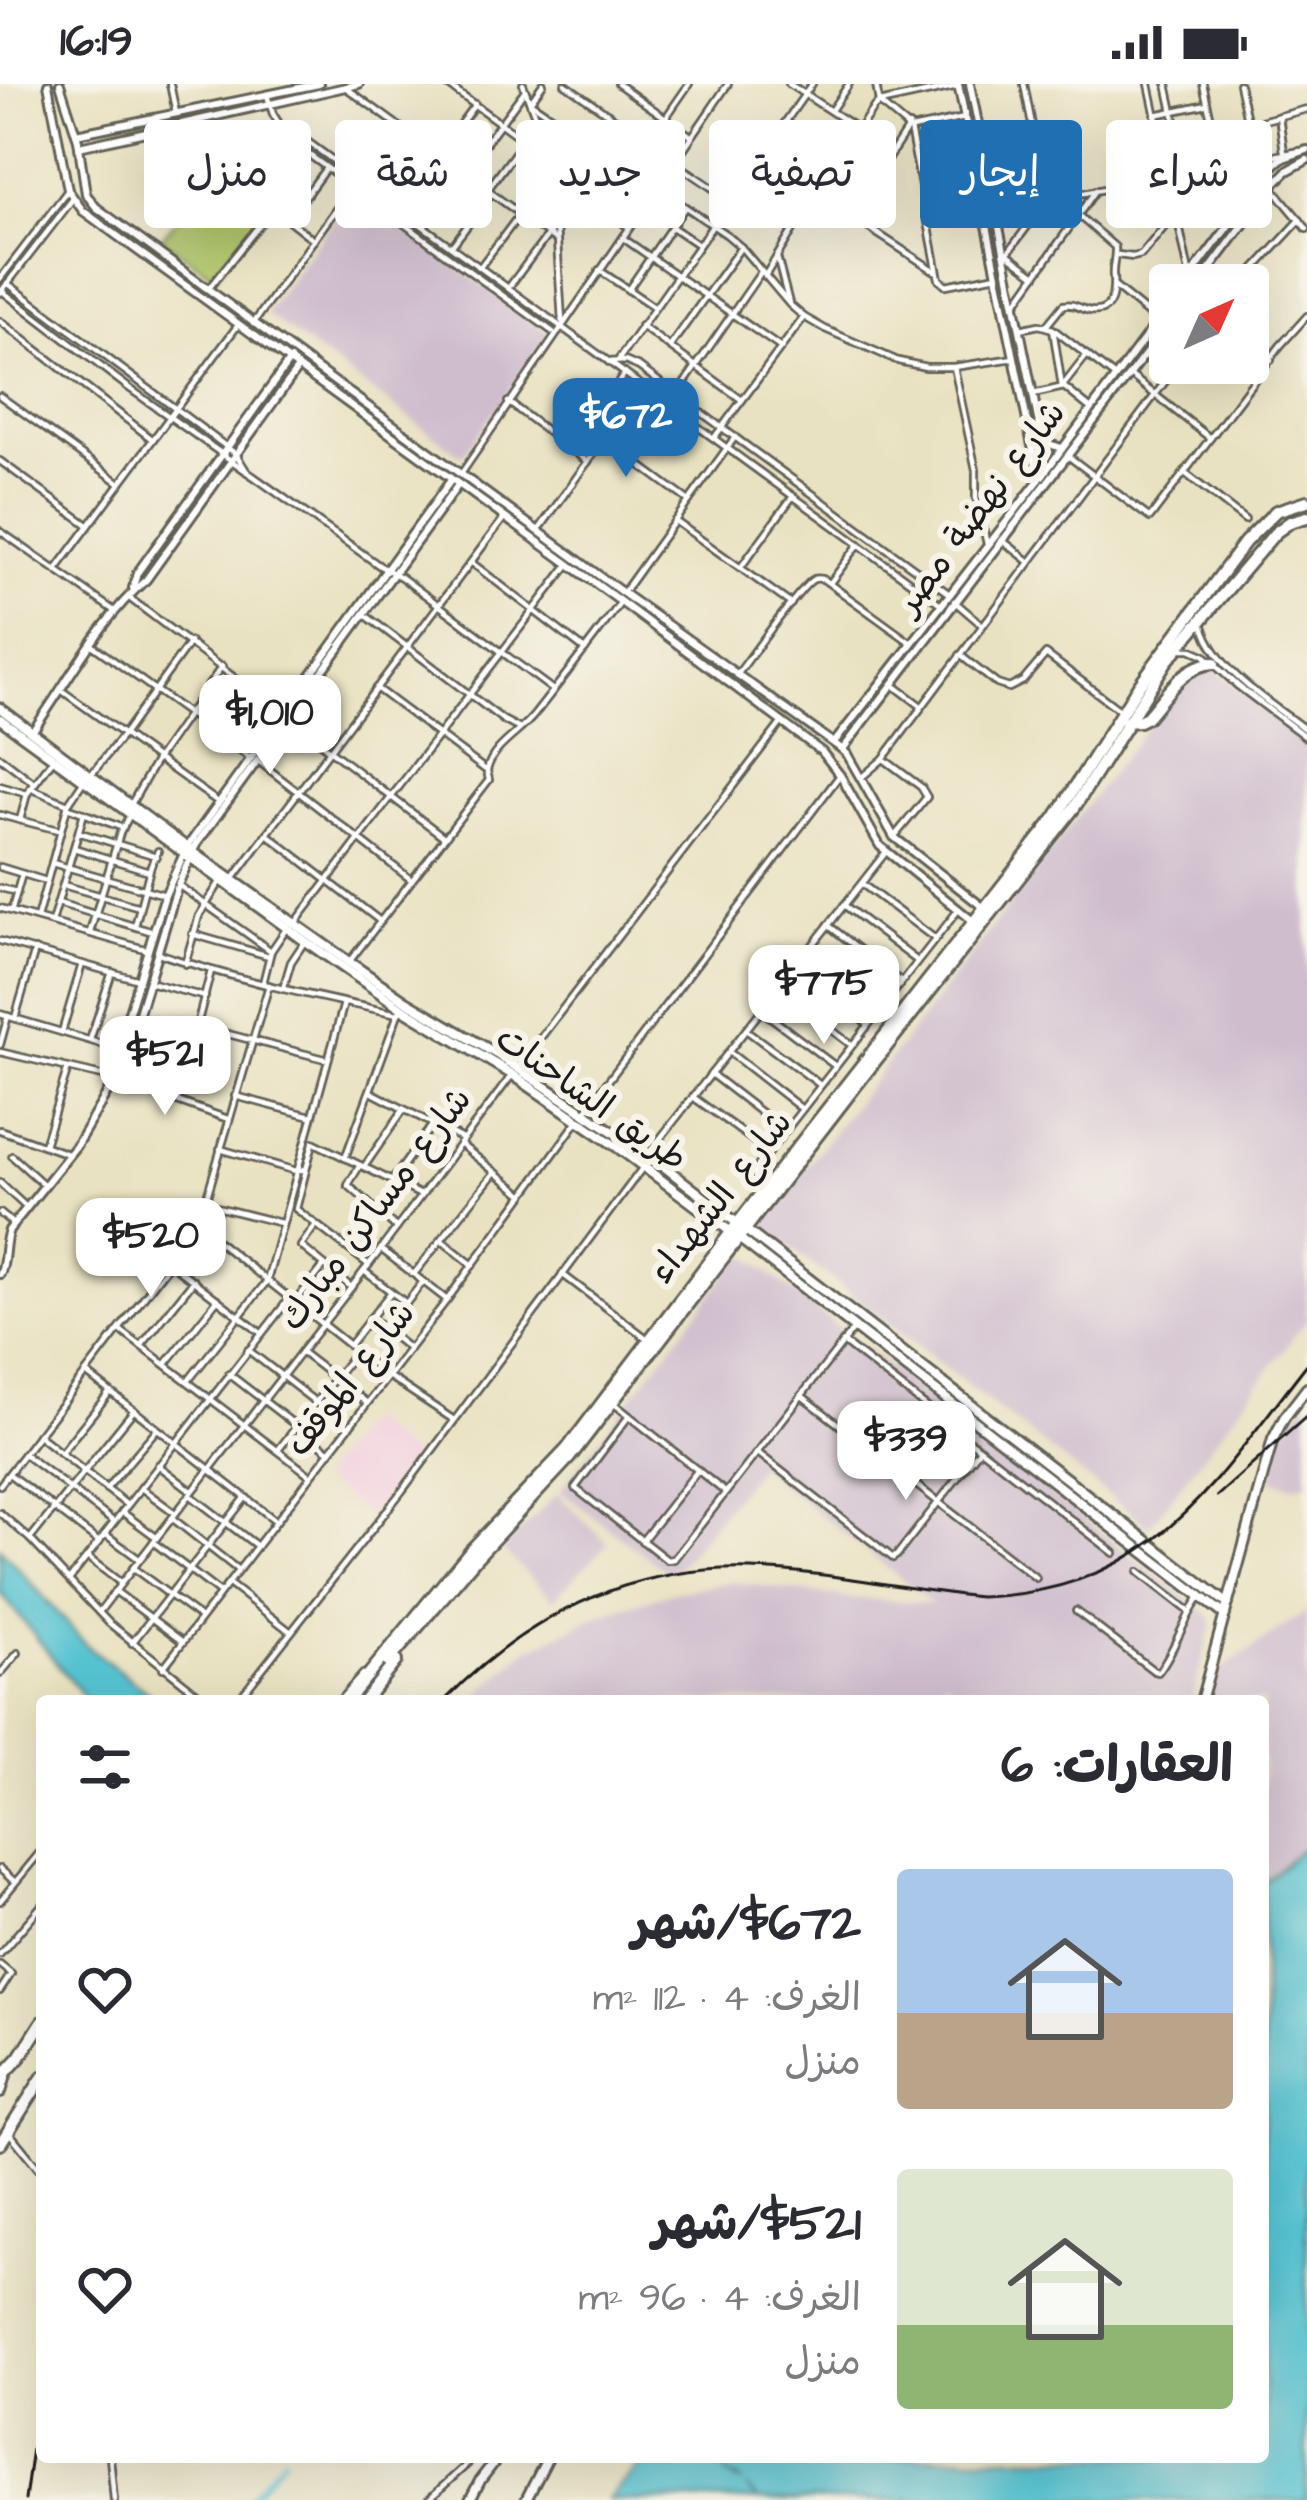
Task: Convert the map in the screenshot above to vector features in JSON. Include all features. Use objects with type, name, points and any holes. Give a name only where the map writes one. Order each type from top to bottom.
[{"type":"highway","name":"شارع الشهداء","points":[[355,1695],[470,1551],[567,1449],[1073,808],[1156,661],[1245,542],[1283,508],[1307,501]]},
{"type":"highway","name":"شارع الشهداء","points":[[357,1695],[401,1653],[410,1635],[477,1557],[560,1469],[766,1187],[826,1118],[1066,803],[1175,650],[1275,533],[1307,517]]},
{"type":"highway","points":[[1262,522],[1275,533]]},
{"type":"highway","points":[[1245,542],[1256,542],[1260,550]]},
{"type":"highway","points":[[1124,717],[1145,719],[1190,669],[1217,661]]},
{"type":"highway","points":[[0,2092],[6,2072],[36,2032]]},
{"type":"highway","points":[[0,2144],[36,2087]]},
{"type":"main road","points":[[0,709],[87,777]]},
{"type":"main road","points":[[3,725],[87,777]]},
{"type":"main road","name":"طريق الشاحنات","points":[[87,777],[232,879],[304,941],[400,1012],[515,1072],[619,1142],[643,1152],[855,1327],[878,1338]]},
{"type":"main road","name":"طريق الشاحنات","points":[[189,852],[220,882],[483,1046],[515,1072]]},
{"type":"main road","name":"طريق الشاحنات","points":[[619,1142],[632,1159],[738,1230],[1226,1610]]},
{"type":"main road","points":[[632,1159],[634,1151],[643,1152]]},
{"type":"main road","points":[[1203,1695],[1273,1439],[1307,1388]]},
{"type":"main road","name":"طريق الشاحنات","points":[[1014,1444],[1201,1596],[1226,1610]]},
{"type":"main road","points":[[470,2500],[493,2463]]},
{"type":"main road","points":[[526,2500],[545,2463]]},
{"type":"street","points":[[170,84],[176,113]]},
{"type":"street","points":[[190,120],[319,84]]},
{"type":"street","points":[[76,134],[359,84]]},
{"type":"street","points":[[446,84],[516,134]]},
{"type":"street","points":[[530,102],[543,84]]},
{"type":"street","points":[[565,84],[617,120]]},
{"type":"street","points":[[618,84],[692,136]]},
{"type":"street","points":[[674,84],[684,92]]},
{"type":"street","points":[[665,118],[689,84]]},
{"type":"street","points":[[789,84],[844,120]]},
{"type":"street","points":[[788,120],[812,84]]},
{"type":"street","points":[[831,111],[849,84]]},
{"type":"street","points":[[876,84],[879,103],[910,128],[920,186]]},
{"type":"street","points":[[970,84],[976,120]]},
{"type":"street","points":[[1024,84],[1031,120]]},
{"type":"street","points":[[1149,84],[1156,120]]},
{"type":"street","points":[[1167,84],[1175,120]]},
{"type":"street","points":[[1203,84],[1212,120]]},
{"type":"street","points":[[1240,84],[1247,120]]},
{"type":"street","points":[[55,85],[76,134],[86,194],[96,207],[538,531],[822,752],[886,852],[974,921]]},
{"type":"street","points":[[55,85],[72,200],[357,412],[622,598]]},
{"type":"street","points":[[685,146],[726,85]]},
{"type":"street","points":[[865,120],[879,103],[958,85],[965,118],[910,128],[896,149]]},
{"type":"street","points":[[344,87],[390,120]]},
{"type":"street","points":[[524,87],[537,120]]},
{"type":"street","points":[[492,134],[524,87]]},
{"type":"street","points":[[268,99],[277,120]]},
{"type":"street","points":[[530,102],[557,120]]},
{"type":"street","points":[[463,120],[475,104]]},
{"type":"street","points":[[1155,115],[1207,104]]},
{"type":"street","points":[[962,106],[973,105]]},
{"type":"street","points":[[1265,120],[1307,109]]},
{"type":"street","points":[[1279,116],[1285,153]]},
{"type":"street","points":[[79,147],[144,132]]},
{"type":"street","points":[[1272,156],[1304,150]]},
{"type":"street","points":[[1272,166],[1304,150]]},
{"type":"street","points":[[492,187],[516,152]]},
{"type":"street","points":[[311,157],[335,175]]},
{"type":"street","points":[[1307,160],[1272,187],[1307,229]]},
{"type":"street","points":[[311,189],[326,168]]},
{"type":"street","points":[[1082,193],[1106,188]]},
{"type":"street","points":[[68,190],[1,292],[225,452]]},
{"type":"street","points":[[1082,210],[1096,190]]},
{"type":"street","points":[[492,193],[516,211]]},
{"type":"street","points":[[4,281],[72,200]]},
{"type":"street","points":[[686,207],[709,223]]},
{"type":"street","points":[[253,324],[335,211]]},
{"type":"street","points":[[480,267],[516,216]]},
{"type":"street","points":[[1082,219],[1111,241],[1117,255],[1114,296],[1105,308],[1091,311],[1066,304],[1049,328],[1062,387],[1091,409]]},
{"type":"street","points":[[1259,264],[1300,220]]},
{"type":"street","points":[[116,223],[121,232],[116,236]]},
{"type":"street","points":[[208,290],[257,228]]},
{"type":"street","points":[[298,228],[314,240]]},
{"type":"street","points":[[408,228],[555,334]]},
{"type":"street","points":[[427,228],[941,605]]},
{"type":"street","points":[[452,247],[465,228]]},
{"type":"street","points":[[538,228],[556,240]]},
{"type":"street","points":[[508,288],[553,228]]},
{"type":"street","points":[[556,228],[561,326]]},
{"type":"street","points":[[461,474],[628,228]]},
{"type":"street","points":[[628,290],[671,228]]},
{"type":"street","points":[[675,228],[698,244]]},
{"type":"street","points":[[618,360],[710,228]]},
{"type":"street","points":[[716,228],[741,247],[804,317],[898,361],[954,367],[1014,358]]},
{"type":"street","points":[[677,394],[794,228]]},
{"type":"street","points":[[869,228],[935,271]]},
{"type":"street","points":[[927,228],[935,271],[946,285],[997,275]]},
{"type":"street","points":[[987,228],[1039,480]]},
{"type":"street","points":[[999,228],[1044,437],[1150,518],[1307,316]]},
{"type":"street","points":[[1006,256],[1027,228]]},
{"type":"street","points":[[1015,304],[1069,228]]},
{"type":"street","points":[[1117,255],[1141,255],[1164,228]]},
{"type":"street","points":[[1179,228],[1187,264]]},
{"type":"street","points":[[1200,264],[1226,228]]},
{"type":"street","points":[[1214,264],[1241,228]]},
{"type":"street","points":[[622,237],[781,348]]},
{"type":"street","points":[[132,248],[137,238]]},
{"type":"street","points":[[670,347],[741,247]]},
{"type":"street","points":[[1006,256],[1036,275]]},
{"type":"street","points":[[777,257],[790,305]]},
{"type":"street","points":[[599,270],[654,308]]},
{"type":"street","points":[[4,281],[175,409],[247,472],[553,690]]},
{"type":"street","points":[[1114,287],[1149,315]]},
{"type":"street","points":[[221,313],[227,305]]},
{"type":"street","points":[[713,439],[804,317]]},
{"type":"street","points":[[0,321],[153,439]]},
{"type":"street","points":[[56,570],[238,325]]},
{"type":"street","points":[[641,326],[742,400]]},
{"type":"street","points":[[1020,328],[1049,328],[1115,377]]},
{"type":"street","name":"شارع نهضة مصر","points":[[834,743],[941,605],[1002,540],[1149,332]]},
{"type":"street","name":"شارع نهضة مصر","points":[[843,749],[987,545],[1149,350]]},
{"type":"street","points":[[130,592],[137,573],[295,354]]},
{"type":"street","points":[[1033,394],[1062,387],[1087,355]]},
{"type":"street","points":[[32,732],[115,611],[146,580],[303,360]]},
{"type":"street","points":[[609,362],[632,363],[677,394],[982,625]]},
{"type":"street","points":[[954,367],[987,545]]},
{"type":"street","points":[[1018,375],[1028,372]]},
{"type":"street","points":[[571,449],[625,373]]},
{"type":"street","points":[[1130,375],[1212,439]]},
{"type":"street","points":[[861,778],[883,759],[1163,384]]},
{"type":"street","points":[[0,396],[120,483]]},
{"type":"street","points":[[508,402],[588,461]]},
{"type":"street","points":[[357,412],[363,403]]},
{"type":"street","points":[[588,427],[689,501]]},
{"type":"street","points":[[349,962],[489,780],[490,760],[532,718],[585,650],[736,437]]},
{"type":"street","points":[[538,531],[604,439]]},
{"type":"street","points":[[0,461],[88,526]]},
{"type":"street","points":[[1186,473],[1244,520]]},
{"type":"street","points":[[115,1078],[113,1066],[139,980],[189,852],[455,482]]},
{"type":"street","points":[[740,567],[793,496]]},
{"type":"street","points":[[232,879],[504,518]]},
{"type":"street","points":[[675,520],[791,604]]},
{"type":"street","points":[[0,531],[115,611]]},
{"type":"street","points":[[1002,540],[1030,562]]},
{"type":"street","points":[[829,584],[859,544]]},
{"type":"street","points":[[472,563],[585,650]]},
{"type":"street","points":[[0,1485],[197,1225],[252,1041],[270,953],[569,564]]},
{"type":"street","points":[[286,714],[364,614],[390,572]]},
{"type":"street","points":[[737,675],[817,578],[911,644]]},
{"type":"street","points":[[130,592],[444,836]]},
{"type":"street","points":[[364,614],[513,727],[521,728]]},
{"type":"street","points":[[1202,619],[1217,661],[1238,686],[1307,735]]},
{"type":"street","points":[[37,918],[68,806],[190,642]]},
{"type":"street","points":[[92,645],[411,879]]},
{"type":"street","points":[[1175,650],[1197,651],[1217,661]]},
{"type":"street","points":[[960,655],[1009,688],[1022,681],[1046,654],[1124,717]]},
{"type":"street","points":[[703,657],[721,663],[843,749],[894,837],[984,908]]},
{"type":"street","points":[[714,671],[721,663]]},
{"type":"street","points":[[89,933],[130,810],[157,759],[222,666]]},
{"type":"street","points":[[892,684],[922,706]]},
{"type":"street","points":[[376,688],[487,771]]},
{"type":"street","points":[[62,690],[218,802]]},
{"type":"street","points":[[862,707],[870,713]]},
{"type":"street","name":"شارع مساكن مبارك","points":[[98,1612],[782,722]]},
{"type":"street","points":[[20,820],[30,788],[54,758]]},
{"type":"street","points":[[0,1238],[70,1154],[127,1057],[149,982],[153,932],[165,895],[218,802],[253,759]]},
{"type":"street","points":[[883,759],[927,796],[894,837]]},
{"type":"street","points":[[2,761],[30,788],[122,828]]},
{"type":"street","name":"شارع الموقف","points":[[163,1668],[447,1300],[840,775]]},
{"type":"street","points":[[0,786],[30,788]]},
{"type":"street","points":[[860,812],[874,803]]},
{"type":"street","points":[[52,922],[84,813]]},
{"type":"street","points":[[0,815],[61,831]]},
{"type":"street","points":[[869,827],[883,820]]},
{"type":"street","points":[[78,832],[157,854],[134,926]]},
{"type":"street","points":[[267,834],[380,921]]},
{"type":"street","points":[[74,848],[149,872]]},
{"type":"street","points":[[643,1152],[693,1097],[886,852]]},
{"type":"street","points":[[52,863],[165,895]]},
{"type":"street","points":[[0,867],[47,881]]},
{"type":"street","points":[[11,911],[22,874]]},
{"type":"street","points":[[185,964],[204,905],[220,882]]},
{"type":"street","points":[[862,884],[934,938]]},
{"type":"street","points":[[63,885],[140,907]]},
{"type":"street","points":[[178,885],[270,953]]},
{"type":"street","points":[[0,888],[17,892]]},
{"type":"street","points":[[766,1187],[754,1174],[769,1152],[970,897]]},
{"type":"street","points":[[58,903],[153,932]]},
{"type":"street","points":[[844,905],[917,961]]},
{"type":"street","points":[[0,908],[185,964],[400,1012],[345,1158]]},
{"type":"street","points":[[828,926],[901,982]]},
{"type":"street","points":[[192,934],[270,953]]},
{"type":"street","points":[[0,950],[1,941],[139,980]]},
{"type":"street","points":[[283,988],[304,941]]},
{"type":"street","points":[[811,947],[884,1003]]},
{"type":"street","points":[[34,950],[0,1048],[115,1078],[228,1119]]},
{"type":"street","points":[[62,1032],[82,964]]},
{"type":"street","points":[[795,968],[868,1024]]},
{"type":"street","points":[[177,1101],[212,970]]},
{"type":"street","points":[[90,1040],[112,972]]},
{"type":"street","points":[[149,982],[205,997]]},
{"type":"street","points":[[778,989],[852,1045]]},
{"type":"street","points":[[188,1381],[267,1281],[344,1003]]},
{"type":"street","points":[[761,1010],[836,1066]]},
{"type":"street","points":[[8,1016],[118,1048]]},
{"type":"street","points":[[197,1026],[327,1060]]},
{"type":"street","points":[[746,1030],[821,1085]]},
{"type":"street","points":[[729,1052],[802,1109]]},
{"type":"street","points":[[127,1057],[184,1074]]},
{"type":"street","points":[[44,1145],[68,1068]]},
{"type":"street","points":[[711,1074],[785,1131]]},
{"type":"street","points":[[371,1092],[462,1142],[524,1195]]},
{"type":"street","points":[[235,1096],[311,1117]]},
{"type":"street","points":[[693,1097],[769,1152]]},
{"type":"street","points":[[397,1228],[348,1185],[404,1108]]},
{"type":"street","points":[[392,1180],[433,1124]]},
{"type":"street","points":[[0,1130],[70,1154]]},
{"type":"street","points":[[305,1139],[421,1195]]},
{"type":"street","points":[[313,1143],[296,1209],[406,1303]]},
{"type":"street","points":[[220,1149],[296,1171],[306,1169]]},
{"type":"street","points":[[12,1156],[44,1185]]},
{"type":"street","points":[[242,1695],[643,1167]]},
{"type":"street","points":[[415,1274],[495,1172]]},
{"type":"street","points":[[0,1183],[26,1207]]},
{"type":"street","points":[[205,1204],[282,1224]]},
{"type":"street","points":[[0,1213],[11,1227]]},
{"type":"street","points":[[197,1225],[388,1376],[454,1420]]},
{"type":"street","points":[[315,1226],[301,1246],[351,1287]]},
{"type":"street","points":[[0,1274],[11,1227]]},
{"type":"street","points":[[441,1240],[473,1264]]},
{"type":"street","points":[[381,1249],[447,1300]]},
{"type":"street","points":[[170,1263],[261,1333]]},
{"type":"street","points":[[69,1580],[261,1333],[324,1266]]},
{"type":"street","points":[[562,1274],[649,1340]]},
{"type":"street","points":[[141,1346],[194,1280]]},
{"type":"street","points":[[385,1330],[423,1281]]},
{"type":"street","points":[[349,1345],[391,1292]]},
{"type":"street","points":[[166,1364],[218,1299]]},
{"type":"street","points":[[370,1318],[409,1349]]},
{"type":"street","points":[[629,1416],[575,1488],[667,1560],[674,1559],[855,1327]]},
{"type":"street","points":[[119,1329],[311,1476]]},
{"type":"street","points":[[843,1342],[1114,1553]]},
{"type":"street","points":[[248,1350],[348,1426]]},
{"type":"street","points":[[278,1450],[356,1351]]},
{"type":"street","points":[[301,1352],[367,1403]]},
{"type":"street","points":[[85,1372],[276,1521]]},
{"type":"street","points":[[229,1373],[330,1451]]},
{"type":"street","points":[[61,1453],[110,1392]]},
{"type":"street","points":[[802,1396],[1036,1578]]},
{"type":"street","points":[[612,1402],[726,1493]]},
{"type":"street","points":[[30,1539],[134,1410]]},
{"type":"street","points":[[106,1489],[157,1428]]},
{"type":"street","points":[[38,1436],[128,1505]]},
{"type":"street","points":[[758,1453],[892,1558],[980,1449]]},
{"type":"street","points":[[24,1454],[114,1522]]},
{"type":"street","points":[[158,1465],[257,1546]]},
{"type":"street","points":[[642,1540],[698,1471]]},
{"type":"street","points":[[9,1474],[99,1542]]},
{"type":"street","points":[[141,1488],[238,1570]]},
{"type":"street","points":[[132,1643],[246,1497]]},
{"type":"street","points":[[122,1512],[221,1593]]},
{"type":"street","points":[[0,1513],[98,1612],[199,1695]]},
{"type":"street","points":[[105,1534],[140,1559]]},
{"type":"street","points":[[87,1557],[121,1583]]},
{"type":"street","points":[[133,1568],[201,1619]]},
{"type":"street","points":[[1139,1572],[1190,1611]]},
{"type":"street","points":[[228,1583],[291,1632]]},
{"type":"street","points":[[115,1591],[184,1642]]},
{"type":"street","points":[[1076,1611],[1156,1672],[1201,1596]]},
{"type":"street","points":[[0,1674],[18,1653]]},
{"type":"street","points":[[0,1901],[36,1858]]},
{"type":"street","points":[[0,1869],[15,1882]]},
{"type":"street","points":[[0,1954],[36,1912]]},
{"type":"street","points":[[0,1965],[10,1974],[0,1990]]},
{"type":"street","points":[[8,2131],[36,2166]]},
{"type":"street","points":[[111,2463],[114,2500]]},
{"type":"street","points":[[428,2500],[468,2463]]},
{"type":"shaded area","points":[[335,217],[335,228],[403,228],[550,334],[462,456],[266,314]]},
{"type":"shaded area","points":[[1205,662],[1307,742],[1307,1319],[1149,1527],[762,1225],[1195,665]]},
{"type":"shaded area","points":[[743,1253],[1210,1617],[1212,1626],[1193,1695],[965,1695],[945,1679],[938,1688],[944,1695],[478,1695],[526,1651],[598,1615],[673,1592],[732,1582],[933,1604],[759,1466],[677,1569],[667,1572],[560,1491]]},
{"type":"shaded area","points":[[1307,1402],[1307,1483],[1295,1486],[1271,1479],[1278,1439]]},
{"type":"shaded area","points":[[365,1419],[414,1457],[369,1516],[319,1479]]},
{"type":"shaded area","points":[[557,1494],[608,1543],[553,1599],[502,1550]]},
{"type":"shaded area","points":[[1307,1611],[1307,1844],[1269,1878],[1269,1695],[1210,1695],[1215,1674]]},
{"type":"green space","points":[[170,228],[251,228],[214,276],[161,239]]},
{"type":"water","points":[[0,1548],[88,1647],[151,1695],[82,1695],[0,1592]]},
{"type":"water","points":[[1307,1844],[1307,2500],[608,2500],[642,2463],[1269,2463],[1269,1878]]},
{"type":"waterway","points":[[248,2500],[279,2463]]},
{"type":"ferry route","points":[[711,2463],[758,2500]]},
{"type":"ferry route","points":[[724,2463],[742,2483]]},
{"type":"railway","points":[[450,1695],[510,1644],[546,1621],[583,1602],[663,1576],[705,1570],[779,1570],[980,1597],[1040,1590],[1091,1575],[1134,1553],[1207,1490],[1307,1364]]},
{"type":"railway","points":[[1217,1496],[1307,1416]]},
{"type":"railway","points":[[25,2500],[36,2418]]}]
